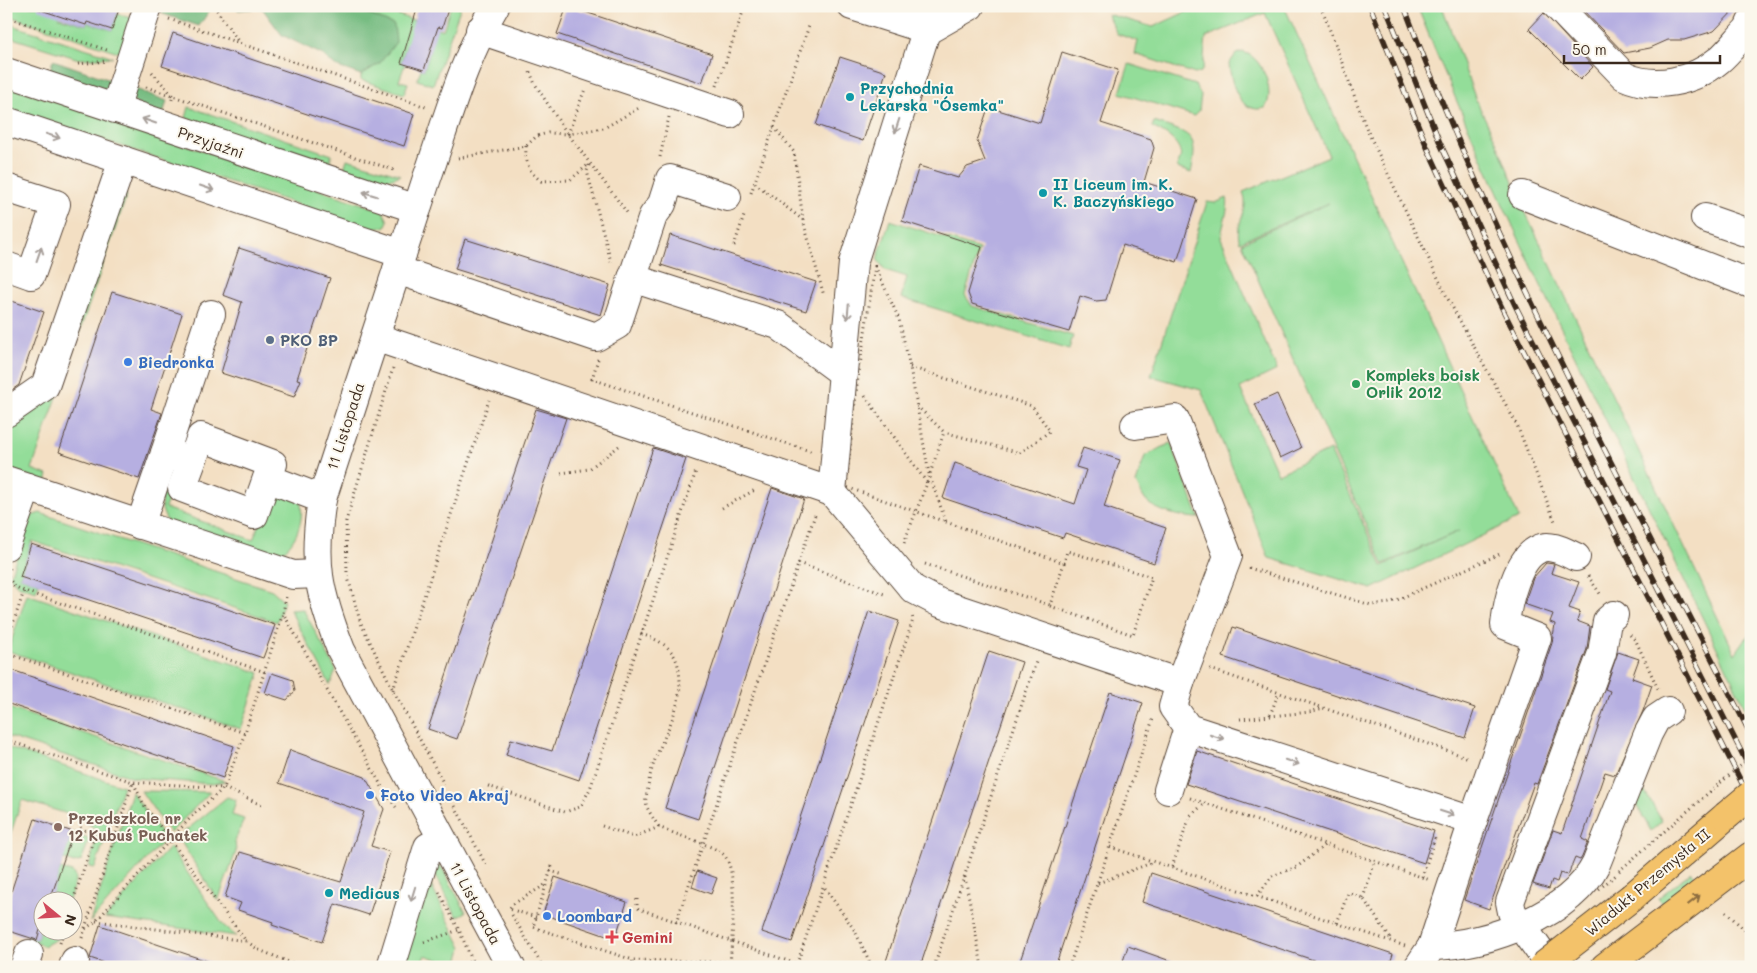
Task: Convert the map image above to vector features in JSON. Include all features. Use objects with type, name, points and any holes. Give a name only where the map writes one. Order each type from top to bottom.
[{"type":"main road","name":"Wiadukt Przemysła II","points":[[1542,967],[1632,897],[1751,795]]},
{"type":"main road","points":[[1605,967],[1749,857]]},
{"type":"street","name":"11 Listopada","points":[[494,6],[480,30],[399,262],[322,499],[316,543],[318,574],[326,610],[341,650],[431,850],[511,967]]},
{"type":"street","points":[[852,6],[931,18],[970,6]]},
{"type":"street","points":[[1557,6],[1624,76],[1636,81],[1656,84],[1683,80],[1718,61],[1748,29],[1751,22]]},
{"type":"street","points":[[115,109],[128,69],[156,12]]},
{"type":"street","points":[[837,495],[850,379],[853,263],[931,18]]},
{"type":"street","points":[[480,30],[730,114]]},
{"type":"street","name":"Przyjaźni","points":[[6,72],[417,209]]},
{"type":"street","points":[[6,121],[124,160],[596,337],[617,325],[622,272],[653,216],[662,204],[670,179],[731,199]]},
{"type":"street","points":[[6,413],[45,386],[124,160]]},
{"type":"street","points":[[6,188],[56,204],[32,275],[6,266]]},
{"type":"street","points":[[1523,195],[1751,284]]},
{"type":"street","points":[[1705,218],[1751,234]]},
{"type":"street","points":[[622,272],[778,325],[850,379]]},
{"type":"street","points":[[140,524],[211,314]]},
{"type":"street","points":[[375,337],[837,495],[913,588],[940,603],[1043,638],[1184,672]]},
{"type":"street","points":[[1134,425],[1175,419],[1228,556],[1184,672],[1173,707],[1197,731],[1465,819]]},
{"type":"street","points":[[201,437],[273,464],[267,478],[254,515],[182,488],[201,437]]},
{"type":"street","points":[[165,452],[191,462]]},
{"type":"street","points":[[267,478],[322,499]]},
{"type":"street","points":[[8,556],[17,483],[293,575],[318,574]]},
{"type":"street","points":[[1426,955],[1452,887],[1465,819],[1492,766],[1537,638],[1505,625],[1508,601],[1525,560],[1539,548],[1554,548],[1576,557]]},
{"type":"street","points":[[1551,967],[1512,912],[1510,902],[1602,652],[1607,621],[1614,615]]},
{"type":"street","points":[[1426,955],[1468,944],[1522,926],[1578,891],[1589,878],[1656,718],[1668,712]]},
{"type":"street","points":[[1168,790],[1197,731]]},
{"type":"street","points":[[394,956],[431,850]]},
{"type":"path","points":[[214,6],[239,42]]},
{"type":"path","points":[[1321,6],[1367,130],[1448,300],[1517,425],[1557,528],[1614,615],[1636,641],[1668,712]]},
{"type":"path","points":[[156,12],[432,109]]},
{"type":"path","points":[[6,17],[128,69],[397,171]]},
{"type":"path","points":[[734,246],[731,199],[755,183],[810,23]]},
{"type":"path","points":[[529,69],[535,84],[568,134],[630,217]]},
{"type":"path","points":[[568,134],[587,83]]},
{"type":"path","points":[[458,149],[454,158],[526,146],[537,136],[548,133],[568,134],[604,128],[642,106]]},
{"type":"path","points":[[659,159],[670,114]]},
{"type":"path","points":[[774,127],[794,152],[803,220],[826,304]]},
{"type":"path","points":[[526,146],[526,165],[542,181],[570,180],[589,164]]},
{"type":"path","points":[[589,164],[587,171],[622,272]]},
{"type":"path","points":[[755,183],[803,220]]},
{"type":"path","points":[[676,923],[798,563],[837,495],[850,379],[875,266],[899,319],[910,367],[929,474],[946,522]]},
{"type":"path","points":[[600,355],[592,379],[818,453]]},
{"type":"path","points":[[395,358],[346,521],[347,574],[360,621],[393,690],[444,784]]},
{"type":"path","points":[[910,367],[1032,406],[1050,431],[1020,452],[944,432],[917,406]]},
{"type":"path","points":[[850,379],[926,483]]},
{"type":"path","points":[[393,690],[490,399]]},
{"type":"path","points":[[902,550],[944,432]]},
{"type":"path","points":[[560,473],[588,469],[624,442]]},
{"type":"path","points":[[488,786],[565,812],[580,807],[590,790],[697,468]]},
{"type":"path","points":[[722,508],[763,486]]},
{"type":"path","points":[[837,495],[916,511],[1064,563]]},
{"type":"path","points":[[921,563],[1133,635],[1152,577],[1067,551],[1050,606]]},
{"type":"path","points":[[1249,568],[1371,605],[1390,603],[1504,552]]},
{"type":"path","points":[[8,556],[7,575],[14,586],[24,591],[265,672]]},
{"type":"path","points":[[798,563],[890,596]]},
{"type":"path","points":[[6,645],[24,591]]},
{"type":"path","points":[[246,941],[96,921],[193,815],[224,788],[245,733],[283,613],[287,599],[282,591]]},
{"type":"path","points":[[793,967],[798,964],[825,888],[912,620],[911,609]]},
{"type":"path","points":[[283,613],[385,792],[399,811]]},
{"type":"path","points":[[641,634],[670,647],[678,660],[680,679],[679,702],[660,745],[649,779],[646,804],[659,827],[723,854],[730,868],[734,920],[730,965]]},
{"type":"path","points":[[934,967],[1043,638]]},
{"type":"path","points":[[6,653],[245,733]]},
{"type":"path","points":[[1184,672],[1279,692],[1492,766]]},
{"type":"path","points":[[1270,716],[1279,692]]},
{"type":"path","points":[[1197,731],[1226,720],[1310,712],[1323,708]]},
{"type":"path","points":[[1069,967],[1156,710]]},
{"type":"path","points":[[6,740],[133,782],[224,788],[264,806]]},
{"type":"path","points":[[1616,875],[1751,757]]},
{"type":"path","points":[[133,782],[144,805],[205,889],[246,941],[259,950],[302,967]]},
{"type":"path","points":[[85,928],[133,782]]},
{"type":"path","points":[[1168,790],[1452,887]]},
{"type":"path","points":[[1172,867],[1190,816],[1205,803]]},
{"type":"path","points":[[455,806],[492,876]]},
{"type":"path","points":[[1422,877],[1437,833],[1465,819]]},
{"type":"path","points":[[602,826],[634,837],[659,827]]},
{"type":"path","points":[[77,890],[93,841],[90,833],[79,827]]},
{"type":"path","points":[[1257,896],[1272,876],[1297,867],[1326,844]]},
{"type":"path","points":[[1110,846],[1392,941],[1426,955]]},
{"type":"path","points":[[431,850],[459,930],[475,967]]},
{"type":"path","points":[[1098,883],[1154,861]]},
{"type":"path","points":[[1363,898],[1375,861]]},
{"type":"path","points":[[564,875],[551,869],[533,927],[633,960],[730,965],[798,964]]},
{"type":"path","points":[[964,876],[982,967]]},
{"type":"path","points":[[509,909],[513,904],[546,885]]},
{"type":"path","points":[[825,888],[855,931],[872,967]]},
{"type":"path","points":[[1337,923],[1348,893],[1363,898],[1392,941]]},
{"type":"path","points":[[638,899],[637,908],[805,967]]},
{"type":"path","points":[[506,902],[542,967]]},
{"type":"path","points":[[509,909],[536,917]]},
{"type":"path","points":[[1726,912],[1751,936]]},
{"type":"path","points":[[394,956],[406,948],[459,930]]},
{"type":"path","points":[[468,967],[470,958]]},
{"type":"path","points":[[631,967],[633,960]]},
{"type":"green space","points":[[6,6],[63,6],[59,17],[86,25],[87,22],[112,30],[117,14],[132,18],[127,55],[6,15]]},
{"type":"green space","points":[[161,6],[212,7],[199,26],[163,14]]},
{"type":"green space","points":[[232,6],[349,6],[394,25],[396,42],[380,63],[361,75],[335,66],[323,55],[282,35],[262,8],[239,10]]},
{"type":"green space","points":[[349,6],[371,6],[443,30],[451,6],[461,6],[433,85],[417,80],[421,69],[424,70],[430,51],[407,44],[401,62],[405,64],[399,81],[408,83],[404,94],[361,80],[361,75],[380,63],[393,25]]},
{"type":"green space","points":[[1199,6],[1284,6],[1519,518],[1372,589],[1269,558],[1201,390],[1151,376],[1207,202],[1215,203],[1227,198],[1228,202],[1221,238],[1277,370],[1240,388],[1278,474],[1330,450],[1382,566],[1459,531],[1383,564],[1242,243],[1329,203],[1240,242],[1238,236],[1245,206],[1243,192],[1329,156],[1265,13],[1206,37],[1203,68],[1201,72],[1195,74],[1135,54],[1138,41],[1117,34],[1107,14],[1153,27]]},
{"type":"green space","points":[[1417,6],[1442,6],[1476,100],[1496,141],[1523,207],[1735,654],[1751,631],[1751,720],[1536,276],[1455,97]]},
{"type":"green space","points":[[8,24],[113,57],[79,59],[6,36]]},
{"type":"green space","points":[[1242,52],[1256,60],[1265,75],[1269,93],[1265,108],[1256,109],[1249,107],[1238,96],[1235,89],[1229,64],[1236,54]]},
{"type":"green space","points":[[53,60],[116,82],[107,90],[50,70]]},
{"type":"green space","points":[[1129,64],[1195,85],[1201,95],[1199,111],[1194,116],[1120,93]]},
{"type":"green space","points":[[6,85],[383,211],[388,221],[385,227],[372,229],[6,108]]},
{"type":"green space","points":[[128,86],[167,101],[163,114],[135,103]]},
{"type":"green space","points":[[189,107],[332,155],[328,166],[186,118]]},
{"type":"green space","points":[[1154,122],[1176,129],[1189,137],[1194,149],[1191,173],[1177,168],[1181,156],[1179,148],[1169,137],[1152,127]]},
{"type":"green space","points":[[347,159],[401,175],[393,178],[379,179],[365,178],[343,172]]},
{"type":"green space","points":[[122,193],[127,195],[32,469],[48,475],[46,482],[6,468],[6,425],[22,418]]},
{"type":"green space","points":[[890,220],[979,249],[965,295],[972,306],[1073,336],[1069,349],[901,298],[907,277],[885,270],[877,259]]},
{"type":"green space","points":[[1171,443],[1199,518],[1179,516],[1151,505],[1146,501],[1136,483],[1145,456]]},
{"type":"green space","points":[[172,465],[178,473],[165,508],[253,540],[271,492],[300,500],[300,525],[292,542],[280,553],[272,556],[169,524],[164,516],[161,502]]},
{"type":"green space","points":[[40,513],[272,590],[284,601],[277,622],[32,541],[20,577],[39,583],[36,591],[17,585],[10,576],[31,516]]},
{"type":"green space","points":[[27,594],[260,673],[241,729],[8,651]]},
{"type":"green space","points":[[303,609],[336,670],[330,685],[290,610]]},
{"type":"green space","points":[[6,707],[225,781],[213,784],[134,778],[6,736]]},
{"type":"green space","points":[[6,747],[123,786],[95,868],[89,867],[98,831],[81,818],[22,800],[6,847]]},
{"type":"green space","points":[[1642,787],[1662,821],[1651,831],[1634,801]]},
{"type":"green space","points":[[141,791],[210,792],[170,833]]},
{"type":"green space","points":[[132,792],[165,839],[90,922]]},
{"type":"green space","points":[[227,797],[236,800],[232,815],[244,819],[235,841],[236,852],[218,901],[178,837]]},
{"type":"green space","points":[[73,832],[88,838],[89,841],[81,861],[74,863],[63,859]]},
{"type":"green space","points":[[170,847],[223,925],[236,936],[105,918]]},
{"type":"green space","points":[[436,863],[441,866],[466,912],[457,917],[430,864]]},
{"type":"green space","points":[[60,869],[72,872],[76,878],[72,890],[53,890]]},
{"type":"green space","points":[[1691,872],[1696,879],[1663,905],[1658,898]]},
{"type":"green space","points":[[426,875],[462,948],[457,966],[425,955],[420,967],[394,967]]},
{"type":"green space","points":[[28,937],[32,940],[55,940],[44,946],[27,940]]},
{"type":"building","points":[[38,6],[120,6],[112,30],[87,22],[86,25],[38,9]]},
{"type":"building","points":[[418,6],[449,6],[442,28],[438,27],[424,70],[401,63]]},
{"type":"building","points":[[567,6],[712,54],[702,83],[557,34]]},
{"type":"building","points":[[1579,6],[1738,6],[1714,31],[1684,40],[1668,40],[1650,48],[1624,53]]},
{"type":"building","points":[[1544,13],[1593,67],[1580,80],[1529,29]]},
{"type":"building","points":[[173,33],[414,114],[404,146],[162,66]]},
{"type":"building","name":"II Liceum im. K. K. Baczyńskiego","points":[[1062,52],[1118,70],[1101,123],[1151,139],[1154,148],[1144,182],[1197,199],[1177,262],[1123,245],[1106,300],[1096,301],[1080,296],[1069,332],[972,304],[968,293],[982,247],[902,221],[919,166],[958,178],[967,167],[985,161],[977,141],[987,111],[995,109],[1040,123]]},
{"type":"building","name":"Przychodnia Lekarska \"Ósemka\"","points":[[840,57],[886,72],[863,141],[816,125]]},
{"type":"building","points":[[670,235],[816,282],[806,311],[661,265]]},
{"type":"building","points":[[465,239],[610,285],[601,315],[455,269]]},
{"type":"building","points":[[239,248],[330,278],[297,379],[301,380],[294,397],[221,373],[242,302],[223,295]]},
{"type":"building","name":"Biedronka","points":[[112,292],[182,314],[151,409],[162,413],[139,479],[59,452]]},
{"type":"building","points":[[6,299],[44,312],[19,385],[6,394]]},
{"type":"building","points":[[1277,394],[1301,448],[1280,458],[1255,404]]},
{"type":"building","points":[[536,409],[566,418],[457,739],[428,729]]},
{"type":"building","points":[[653,448],[686,459],[579,780],[506,755],[511,739],[552,751]]},
{"type":"building","points":[[1083,448],[1120,460],[1104,507],[1166,528],[1154,563],[1065,533],[1063,538],[943,498],[955,463],[1075,504],[1086,470],[1076,467]]},
{"type":"building","points":[[772,488],[804,499],[698,819],[665,808]]},
{"type":"building","points":[[31,544],[275,625],[263,658],[20,577]]},
{"type":"building","points":[[1546,563],[1554,564],[1551,573],[1579,582],[1569,608],[1580,612],[1577,621],[1590,626],[1587,649],[1537,784],[1534,783],[1489,909],[1464,900],[1552,643],[1555,624],[1550,622],[1553,614],[1524,604],[1533,578]]},
{"type":"building","points":[[869,611],[899,621],[792,942],[762,932]]},
{"type":"building","points":[[1233,627],[1475,708],[1465,738],[1223,657]]},
{"type":"building","points":[[989,651],[1022,662],[920,967],[884,967]]},
{"type":"building","points":[[1618,652],[1639,659],[1632,678],[1652,685],[1643,711],[1615,775],[1605,772],[1582,839],[1588,842],[1582,857],[1580,860],[1575,858],[1568,875],[1560,873],[1557,882],[1552,880],[1549,889],[1533,884],[1553,830],[1562,833],[1610,691],[1605,689]]},
{"type":"building","points":[[6,668],[234,746],[223,778],[6,703]]},
{"type":"building","points":[[272,673],[293,680],[295,691],[287,700],[265,693]]},
{"type":"building","points":[[1110,692],[1143,703],[1055,967],[1018,967]]},
{"type":"building","points":[[290,750],[365,777],[384,809],[371,846],[390,852],[369,915],[335,904],[322,942],[272,925],[273,922],[238,910],[241,903],[225,897],[240,852],[341,882],[364,812],[279,783]]},
{"type":"building","points":[[1197,751],[1434,831],[1424,863],[1186,784]]},
{"type":"building","points":[[35,819],[73,832],[53,890],[32,890],[32,938],[6,930],[6,907]]},
{"type":"building","points":[[697,871],[717,878],[711,894],[692,887]]},
{"type":"building","points":[[1151,873],[1393,954],[1389,967],[1334,967],[1142,902]]},
{"type":"building","points":[[555,877],[627,902],[615,939],[543,914]]},
{"type":"building","points":[[100,925],[216,964],[216,967],[117,967],[90,958]]},
{"type":"building","points":[[1128,946],[1179,964],[1178,967],[1121,967]]},
{"type":"railway","points":[[1370,6],[1427,147],[1503,310],[1751,801]]},
{"type":"railway","points":[[1385,6],[1440,143],[1515,305],[1751,771]]},
{"type":"railway","points":[[1404,6],[1441,100],[1523,284],[1613,466],[1751,735]]},
{"type":"place","name":"Przychodnia Lekarska \"Ósemka\"","points":[[850,97]]},
{"type":"place","name":"II Liceum im. K. K. Baczyńskiego","points":[[1043,193]]},
{"type":"place","name":"PKO BP","points":[[270,340]]},
{"type":"place","name":"Biedronka","points":[[128,362]]},
{"type":"place","name":"Kompleks boisk Orlik 2012","points":[[1356,384]]},
{"type":"place","name":"Foto Video Akraj","points":[[370,795]]},
{"type":"place","name":"Przedszkole nr 12 Kubuś Puchatek","points":[[58,827]]},
{"type":"place","name":"Medicus","points":[[329,893]]},
{"type":"place","name":"Loombard","points":[[547,916]]},
{"type":"place","name":"Gemini","points":[[612,937]]}]
